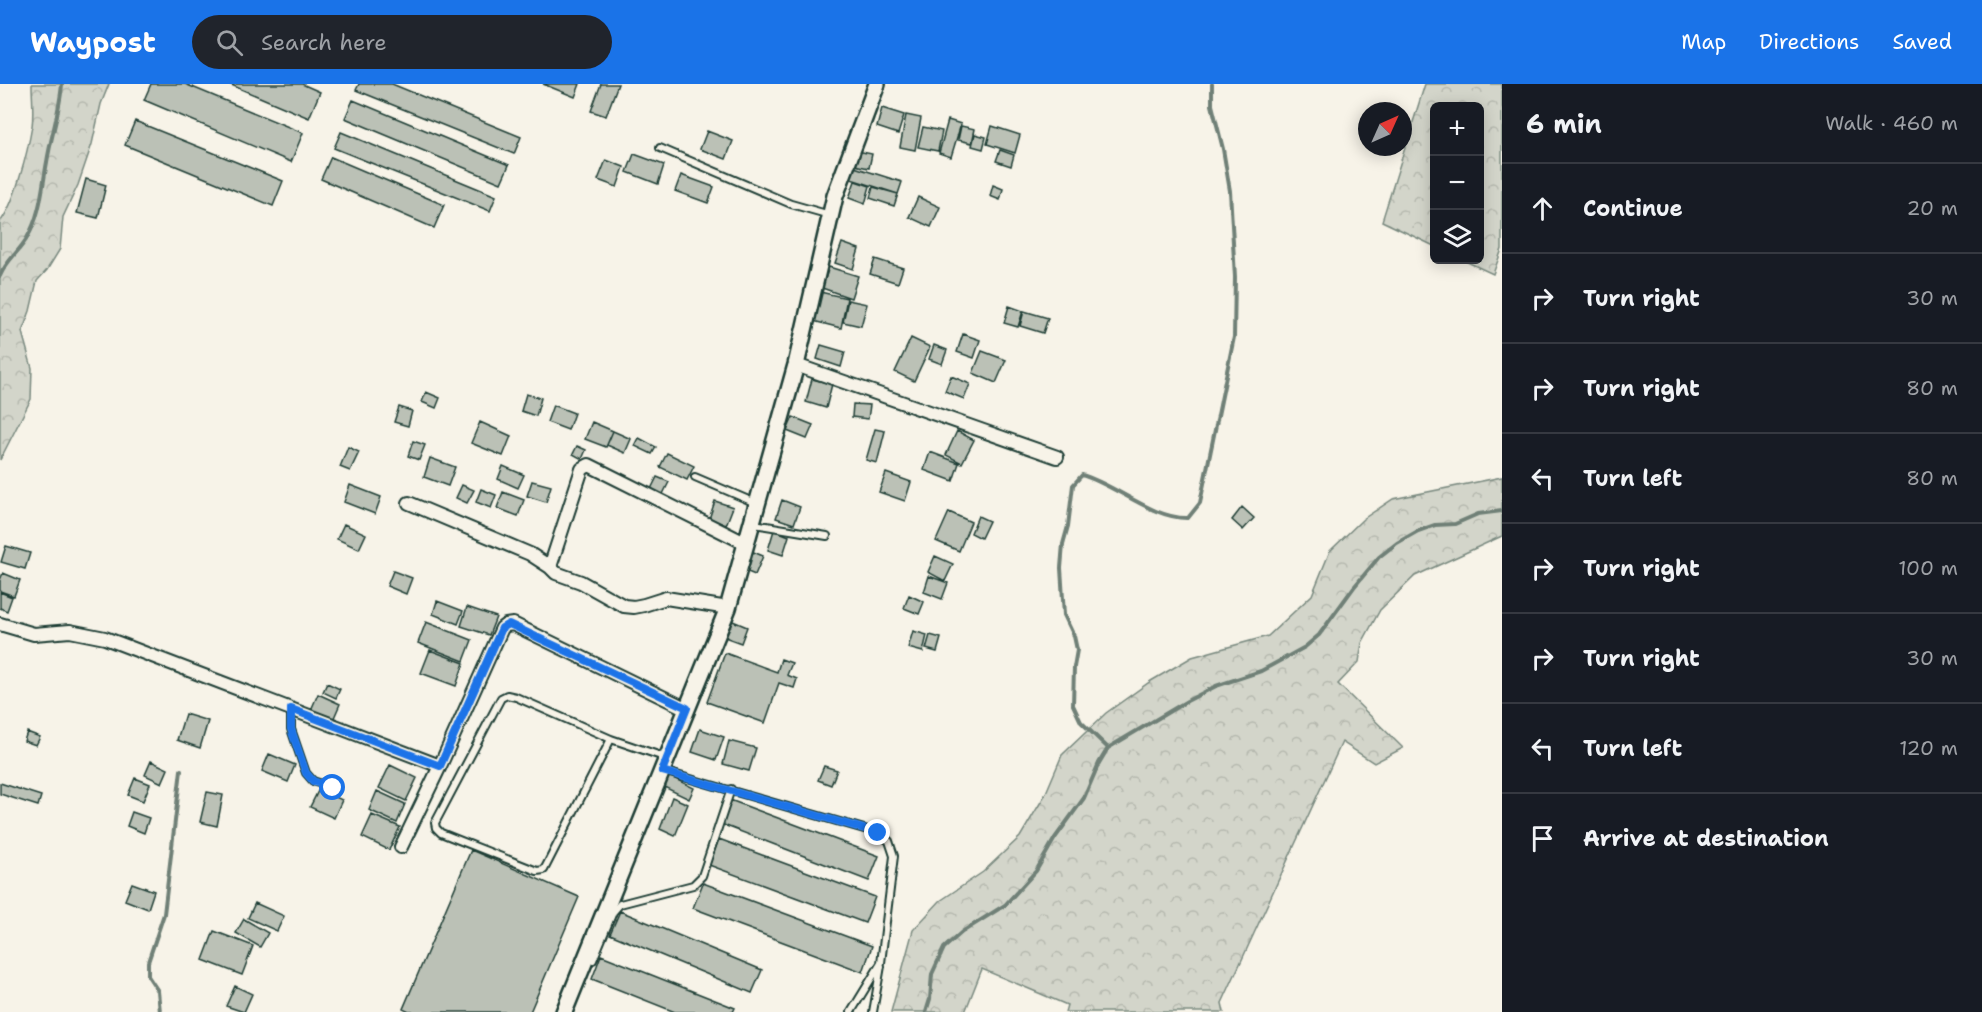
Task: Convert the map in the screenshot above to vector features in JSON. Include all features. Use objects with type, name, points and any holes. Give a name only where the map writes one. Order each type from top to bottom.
[{"type":"street","points":[[564,1012],[728,608],[796,365],[835,195],[878,84]]},
{"type":"street","points":[[796,365],[1057,457]]},
{"type":"street","points":[[550,567],[582,469],[589,465],[747,544]]},
{"type":"street","points":[[409,503],[530,554],[556,573],[581,582],[624,606],[634,607],[666,598],[728,608]]},
{"type":"street","points":[[0,624],[34,634],[70,631],[105,638],[440,766]]},
{"type":"street","points":[[401,847],[502,628],[509,624],[687,708]]},
{"type":"lane","points":[[660,148],[791,204],[831,216]]},
{"type":"lane","points":[[695,477],[758,504]]},
{"type":"lane","points":[[753,524],[827,536]]},
{"type":"lane","points":[[611,739],[544,870],[537,871],[441,833],[436,828],[435,823],[501,698],[507,695],[516,697],[611,739],[665,764],[731,789],[878,833],[889,841],[894,856],[873,1012]]},
{"type":"lane","points":[[291,709],[291,729],[306,773],[313,781],[333,788]]},
{"type":"lane","points":[[571,1012],[613,912],[620,904],[693,885],[702,876],[731,789]]},
{"type":"lane","points":[[851,1012],[881,963]]},
{"type":"green space","points":[[32,84],[109,84],[78,185],[63,217],[60,249],[37,281],[22,332],[32,368],[31,399],[0,460],[0,222],[16,190],[27,149],[33,121]]},
{"type":"green space","points":[[1425,84],[1502,84],[1502,249],[1493,274],[1472,264],[1484,264],[1484,102],[1430,102],[1430,244],[1382,221],[1402,156],[1412,156],[1412,125]]},
{"type":"green space","points":[[1502,477],[1502,536],[1415,576],[1380,610],[1362,643],[1359,662],[1338,684],[1403,748],[1374,763],[1342,742],[1222,1003],[1224,1012],[1065,1012],[1067,1005],[982,969],[965,1012],[891,1012],[913,930],[940,901],[983,872],[1020,837],[1045,795],[1062,755],[1106,713],[1151,681],[1192,657],[1268,636],[1312,595],[1330,551],[1363,519],[1393,499]]},
{"type":"building","points":[[151,84],[185,84],[303,133],[291,162],[144,100]]},
{"type":"building","points":[[229,84],[302,84],[320,92],[309,118]]},
{"type":"building","points":[[359,84],[392,84],[521,137],[514,154],[356,90]]},
{"type":"building","points":[[543,84],[580,84],[575,97]]},
{"type":"building","points":[[601,84],[618,84],[606,116],[591,111]]},
{"type":"building","points":[[353,100],[509,165],[501,183],[345,118]]},
{"type":"building","points":[[882,108],[904,115],[898,134],[877,127]]},
{"type":"building","points":[[906,115],[921,118],[915,150],[900,147]]},
{"type":"building","points":[[948,120],[961,124],[951,157],[939,153]]},
{"type":"building","points":[[135,121],[283,181],[273,206],[125,145]]},
{"type":"building","points":[[961,126],[975,129],[972,143],[958,140]]},
{"type":"building","points":[[992,126],[1020,135],[1015,153],[987,144]]},
{"type":"building","points":[[923,127],[942,131],[938,151],[918,147]]},
{"type":"building","points":[[707,131],[733,141],[726,159],[700,149]]},
{"type":"building","points":[[341,132],[496,196],[490,211],[334,148]]},
{"type":"building","points":[[975,134],[986,137],[983,149],[972,146]]},
{"type":"building","points":[[1000,150],[1014,155],[1011,166],[996,161]]},
{"type":"building","points":[[857,151],[872,154],[869,168],[854,165]]},
{"type":"building","points":[[634,154],[664,165],[658,184],[627,172]]},
{"type":"building","points":[[331,157],[444,205],[434,228],[321,179]]},
{"type":"building","points":[[606,160],[624,167],[617,187],[598,180]]},
{"type":"building","points":[[851,166],[902,182],[898,194],[848,178]]},
{"type":"building","points":[[681,175],[714,187],[708,203],[675,191]]},
{"type":"building","points":[[86,179],[106,185],[98,218],[77,213]]},
{"type":"building","points":[[855,181],[870,186],[865,204],[849,198]]},
{"type":"building","points":[[993,185],[1003,189],[1000,200],[990,196]]},
{"type":"building","points":[[873,187],[898,194],[894,206],[870,198]]},
{"type":"building","points":[[918,197],[940,207],[931,227],[909,217]]},
{"type":"building","points":[[842,243],[859,249],[853,269],[835,263]]},
{"type":"building","points":[[875,259],[903,268],[898,283],[870,274]]},
{"type":"building","points":[[829,267],[858,276],[851,298],[822,288]]},
{"type":"building","points":[[820,292],[847,298],[841,328],[813,321]]},
{"type":"building","points":[[848,300],[867,304],[861,326],[843,322]]},
{"type":"building","points":[[1009,306],[1023,311],[1018,327],[1004,323]]},
{"type":"building","points":[[1024,311],[1048,318],[1043,333],[1020,326]]},
{"type":"building","points":[[963,334],[980,340],[974,358],[957,352]]},
{"type":"building","points":[[911,338],[930,347],[914,381],[895,372]]},
{"type":"building","points":[[821,345],[845,352],[841,367],[817,359]]},
{"type":"building","points":[[934,345],[947,350],[942,364],[929,359]]},
{"type":"building","points":[[982,351],[1006,360],[996,383],[973,373]]},
{"type":"building","points":[[951,376],[970,384],[964,399],[945,391]]},
{"type":"building","points":[[812,379],[832,384],[826,408],[806,402]]},
{"type":"building","points":[[426,392],[440,398],[436,408],[422,402]]},
{"type":"building","points":[[526,394],[541,398],[536,416],[521,411]]},
{"type":"building","points":[[853,404],[870,405],[868,419],[852,417]]},
{"type":"building","points":[[553,405],[574,413],[568,430],[547,422]]},
{"type":"building","points":[[399,407],[412,411],[408,426],[394,422]]},
{"type":"building","points":[[793,417],[813,425],[807,439],[787,431]]},
{"type":"building","points":[[480,422],[511,436],[503,456],[471,443]]},
{"type":"building","points":[[592,422],[613,431],[606,447],[585,439]]},
{"type":"building","points":[[875,429],[885,431],[877,463],[866,460]]},
{"type":"building","points":[[613,431],[631,439],[625,453],[607,445]]},
{"type":"building","points":[[957,431],[974,440],[962,463],[946,455]]},
{"type":"building","points":[[639,438],[656,447],[652,454],[635,446]]},
{"type":"building","points":[[413,441],[425,445],[419,460],[408,456]]},
{"type":"building","points":[[577,446],[586,450],[582,459],[573,454]]},
{"type":"building","points":[[348,447],[359,452],[350,471],[340,467]]},
{"type":"building","points":[[930,452],[959,463],[953,481],[924,470]]},
{"type":"building","points":[[667,453],[694,466],[687,480],[660,467]]},
{"type":"building","points":[[430,458],[455,467],[448,486],[424,477]]},
{"type":"building","points":[[503,466],[524,475],[518,488],[498,479]]},
{"type":"building","points":[[886,473],[911,482],[905,501],[879,492]]},
{"type":"building","points":[[657,477],[669,482],[662,496],[650,491]]},
{"type":"building","points":[[532,481],[551,486],[546,502],[527,496]]},
{"type":"building","points":[[350,485],[381,497],[375,514],[344,502]]},
{"type":"building","points":[[462,485],[474,490],[467,503],[456,498]]},
{"type":"building","points":[[481,489],[496,495],[491,508],[476,502]]},
{"type":"building","points":[[503,492],[524,500],[518,516],[497,508]]},
{"type":"building","points":[[782,500],[800,507],[794,524],[776,518]]},
{"type":"building","points":[[715,501],[733,507],[726,525],[709,519]]},
{"type":"building","points":[[1242,507],[1254,518],[1243,530],[1232,520]]},
{"type":"building","points":[[949,512],[971,522],[959,551],[936,541]]},
{"type":"building","points":[[978,516],[989,521],[981,538],[971,533]]},
{"type":"building","points":[[344,524],[366,534],[359,549],[337,539]]},
{"type":"building","points":[[774,530],[789,536],[783,555],[768,550]]},
{"type":"building","points":[[6,546],[30,553],[25,569],[1,562]]},
{"type":"building","points":[[751,551],[763,556],[755,575],[743,570]]},
{"type":"building","points":[[935,556],[953,564],[945,581],[928,572]]},
{"type":"building","points":[[393,571],[412,578],[406,594],[387,586]]},
{"type":"building","points":[[3,573],[20,580],[14,596],[0,591],[0,580]]},
{"type":"building","points":[[929,576],[948,583],[942,599],[924,592]]},
{"type":"building","points":[[0,592],[12,597],[7,611],[0,608]]},
{"type":"building","points":[[909,595],[924,602],[919,614],[904,608]]},
{"type":"building","points":[[437,601],[463,611],[458,624],[433,614]]},
{"type":"building","points":[[467,607],[496,617],[489,635],[461,626]]},
{"type":"building","points":[[728,619],[747,627],[741,643],[722,636]]},
{"type":"building","points":[[426,622],[472,640],[464,661],[418,643]]},
{"type":"building","points":[[913,631],[927,635],[923,652],[908,648]]},
{"type":"building","points":[[930,635],[941,638],[937,652],[926,649]]},
{"type":"building","points":[[430,650],[464,663],[456,686],[421,673]]},
{"type":"building","points":[[725,653],[777,672],[781,659],[792,663],[787,675],[797,679],[794,688],[779,683],[765,723],[707,702]]},
{"type":"building","points":[[327,683],[340,689],[336,698],[323,692]]},
{"type":"building","points":[[318,694],[340,704],[333,720],[311,710]]},
{"type":"building","points":[[185,714],[208,721],[200,748],[177,740]]},
{"type":"building","points":[[700,729],[724,737],[716,760],[692,752]]},
{"type":"building","points":[[27,732],[40,737],[36,745],[24,741]]},
{"type":"building","points":[[729,741],[756,748],[749,771],[723,764]]},
{"type":"building","points":[[269,754],[295,765],[288,782],[262,771]]},
{"type":"building","points":[[151,761],[168,769],[162,783],[145,775]]},
{"type":"building","points":[[390,765],[417,778],[406,801],[379,788]]},
{"type":"building","points":[[824,766],[837,770],[831,785],[818,780]]},
{"type":"building","points":[[669,776],[694,788],[689,799],[664,787]]},
{"type":"building","points":[[135,778],[150,784],[143,801],[128,795]]},
{"type":"building","points":[[0,783],[41,796],[38,806],[0,794]]},
{"type":"building","points":[[319,789],[342,800],[334,818],[310,807]]},
{"type":"building","points":[[377,791],[405,804],[397,823],[369,810]]},
{"type":"building","points":[[207,792],[223,795],[217,826],[200,822]]},
{"type":"building","points":[[672,797],[688,804],[675,836],[660,829]]},
{"type":"building","points":[[730,800],[879,856],[869,881],[721,824]]},
{"type":"building","points":[[132,812],[149,818],[144,833],[127,826]]},
{"type":"building","points":[[372,815],[400,827],[389,850],[362,837]]},
{"type":"building","points":[[719,839],[875,897],[865,923],[709,865]]},
{"type":"building","points":[[471,850],[579,897],[530,1012],[409,1012],[403,1009]]},
{"type":"building","points":[[132,883],[154,891],[148,909],[125,900]]},
{"type":"building","points":[[703,883],[872,946],[863,972],[693,908]]},
{"type":"building","points":[[255,903],[284,916],[277,931],[248,918]]},
{"type":"building","points":[[620,911],[762,970],[752,993],[610,934]]},
{"type":"building","points":[[244,919],[268,933],[260,947],[236,933]]},
{"type":"building","points":[[214,931],[253,946],[242,975],[203,960]]},
{"type":"building","points":[[601,955],[735,1008],[733,1012],[675,1012],[592,979]]},
{"type":"building","points":[[235,986],[252,994],[244,1012],[226,1006]]},
{"type":"waterway","points":[[0,276],[27,238],[35,220],[62,84]]},
{"type":"waterway","points":[[1108,748],[1081,722],[1073,705],[1077,650],[1074,636],[1064,615],[1061,568],[1063,544],[1068,526],[1073,485],[1082,475],[1161,513],[1175,517],[1188,518],[1200,503],[1234,337],[1235,277],[1230,191],[1212,105],[1212,84]]},
{"type":"waterway","points":[[926,1012],[930,999],[932,974],[944,948],[962,932],[1005,905],[1036,871],[1055,838],[1084,798],[1108,748],[1216,686],[1261,671],[1305,647],[1319,635],[1379,557],[1397,543],[1418,531],[1435,525],[1455,524],[1478,514],[1502,511]]},
{"type":"waterway","points":[[160,1012],[158,991],[148,976],[148,962],[164,914],[181,770]]},
{"type":"route","points":[[333,788],[313,781],[306,773],[291,729],[291,709],[440,766],[502,628],[513,624],[687,708],[662,771],[878,833]]}]
